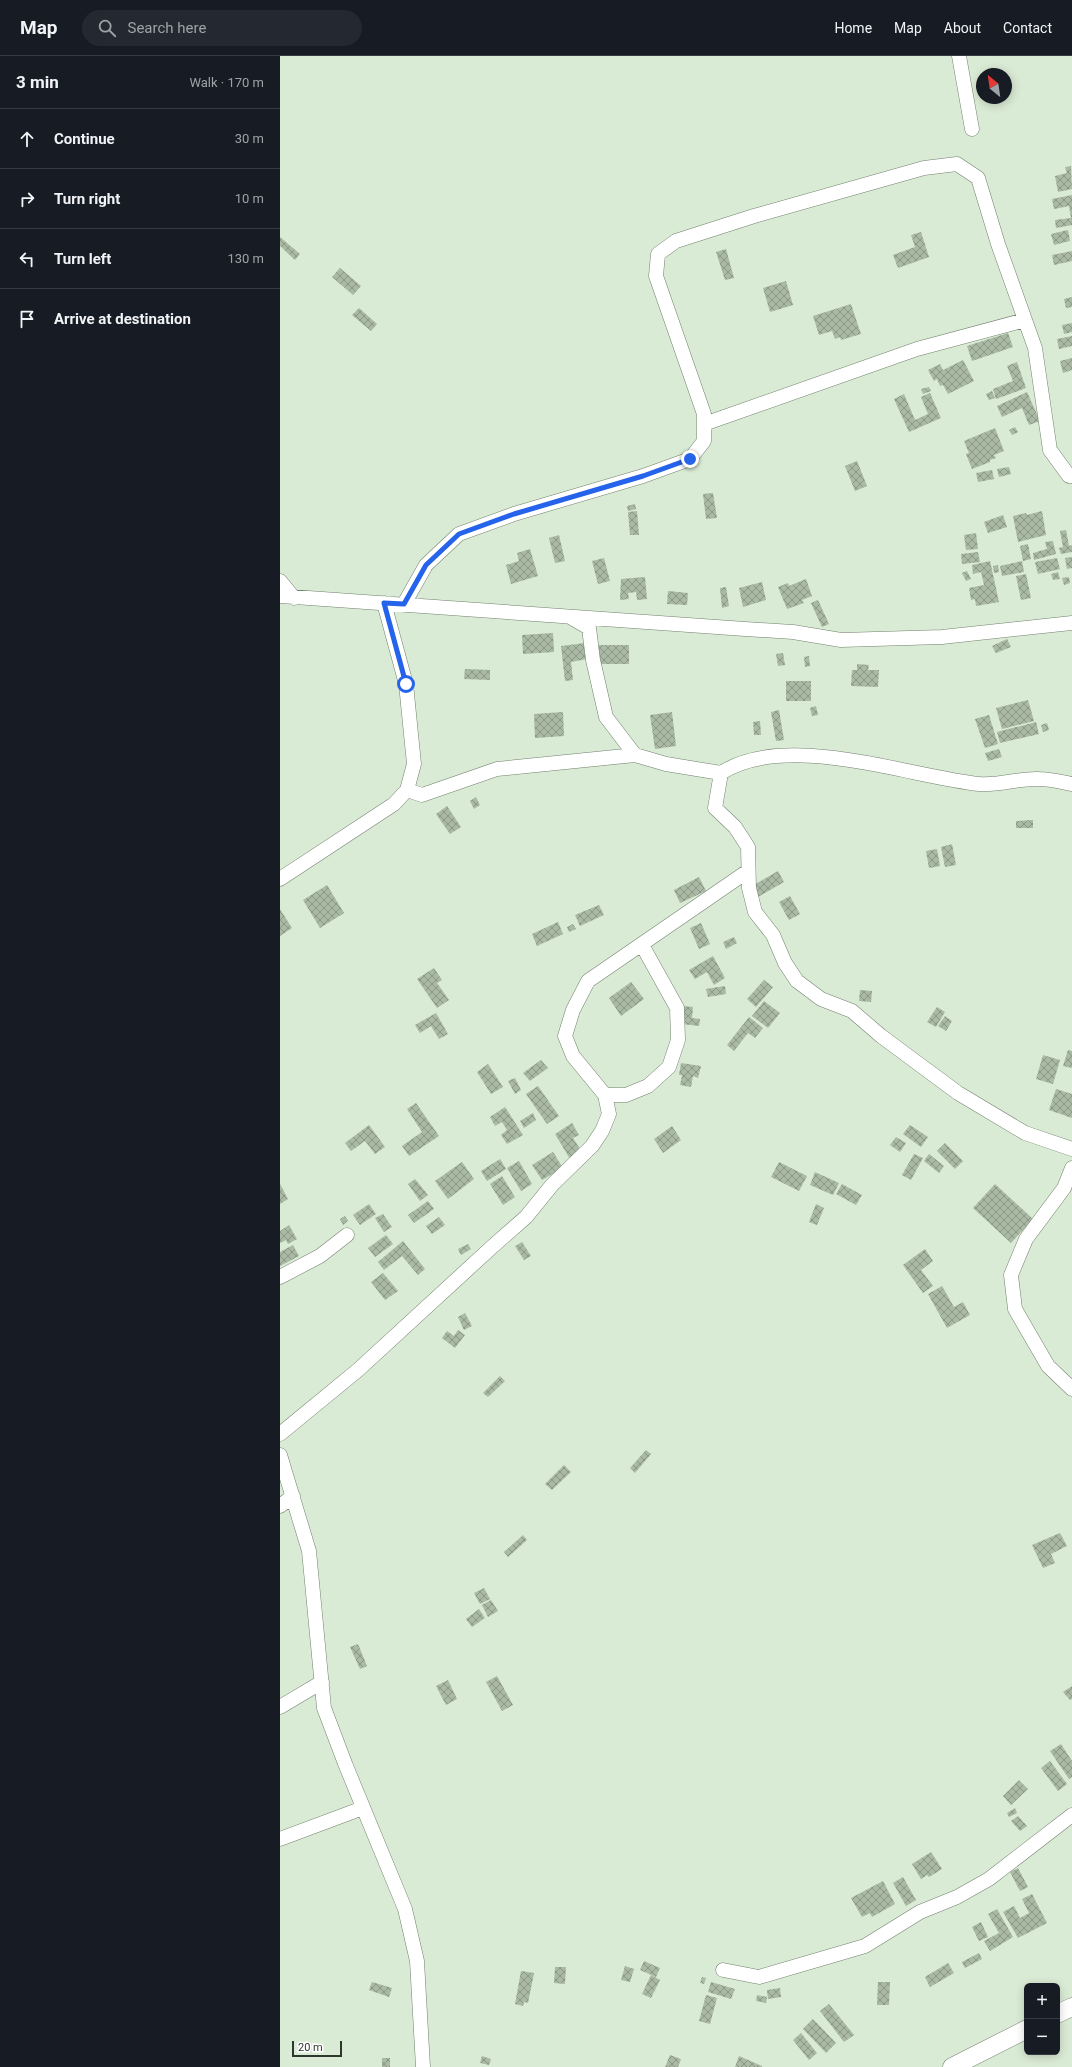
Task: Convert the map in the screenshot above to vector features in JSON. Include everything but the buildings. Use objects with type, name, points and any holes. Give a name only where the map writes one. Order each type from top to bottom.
[{"type":"street","points":[[959,56],[972,129]]},
{"type":"street","points":[[404,604],[426,565],[459,534],[514,514],[643,476],[690,459],[704,441],[704,414],[656,276],[658,254],[676,241],[874,180],[924,168],[956,164],[978,178],[998,244],[1035,348],[1050,450],[1069,476],[1072,476]]},
{"type":"street","points":[[704,424],[917,349],[1025,320]]},
{"type":"street","points":[[280,581],[294,598]]},
{"type":"street","points":[[280,596],[359,603],[404,604],[792,632],[841,640],[942,637],[1072,623]]},
{"type":"street","points":[[280,878],[394,804],[407,790],[414,764],[406,684],[384,603]]},
{"type":"street","points":[[570,617],[589,628],[593,660],[606,717],[635,755]]},
{"type":"street","points":[[407,790],[422,795],[497,769],[635,755],[666,764],[721,773],[735,764],[756,758],[797,755],[848,760],[980,785],[1039,779],[1072,784]]},
{"type":"street","points":[[721,773],[715,808],[735,827],[748,847],[749,888],[754,912],[773,935],[785,964],[797,981],[821,999],[852,1010],[881,1036],[958,1092],[1025,1133],[1072,1149]]},
{"type":"street","points":[[280,1434],[358,1370],[526,1217],[552,1185],[592,1146],[602,1131],[609,1114],[605,1095],[573,1056],[565,1036],[573,1010],[588,982],[748,871]]},
{"type":"street","points":[[605,1095],[626,1095],[648,1086],[669,1067],[678,1040],[677,1008],[642,945]]},
{"type":"street","points":[[1071,1387],[1048,1366],[1015,1309],[1011,1275],[1026,1239],[1064,1188],[1072,1168]]},
{"type":"street","points":[[280,1277],[320,1256],[347,1235]]},
{"type":"street","points":[[280,1455],[309,1551],[324,1708],[363,1808],[405,1909],[417,1961],[423,2067]]},
{"type":"street","points":[[280,1506],[293,1496]]},
{"type":"street","points":[[280,1707],[322,1682]]},
{"type":"street","points":[[280,1839],[363,1808]]},
{"type":"street","points":[[723,1970],[759,1977],[865,1946],[920,1912],[957,1897],[989,1879],[1072,1814]]},
{"type":"street","points":[[1060,2013],[1072,2007]]},
{"type":"street","points":[[952,2067],[1024,2031]]},
{"type":"route","points":[[406,684],[384,603],[404,604],[426,565],[459,534],[514,514],[581,496],[690,459]]}]
